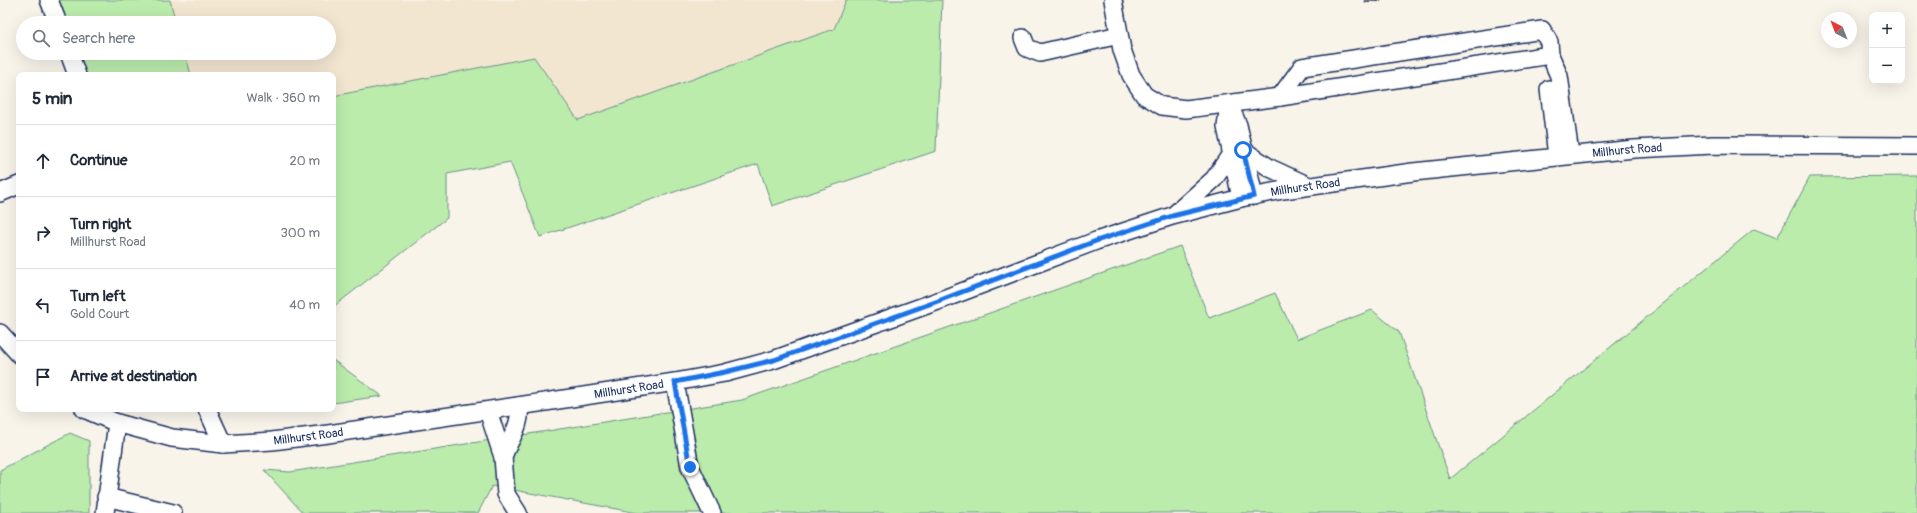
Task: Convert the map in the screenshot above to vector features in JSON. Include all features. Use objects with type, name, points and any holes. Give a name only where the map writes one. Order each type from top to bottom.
[{"type":"street","points":[[49,0],[55,16]]},
{"type":"street","points":[[1113,0],[1122,50],[1131,75],[1144,95],[1162,106],[1186,109],[1229,104],[1550,55]]},
{"type":"street","points":[[1280,97],[1302,67],[1542,30],[1549,42],[1550,55],[1558,76],[1563,155]]},
{"type":"street","points":[[1023,38],[1027,48],[1040,53],[1119,35]]},
{"type":"street","points":[[72,60],[76,72]]},
{"type":"street","points":[[1229,104],[1226,127],[1237,152],[1247,197]]},
{"type":"street","name":"Millhurst Road","points":[[91,412],[117,424],[172,438],[223,444],[272,441],[488,411],[675,382],[774,360],[938,301],[1096,241],[1172,216],[1247,197],[1309,186],[1412,172],[1563,155],[1634,149],[1713,145],[1917,146]]},
{"type":"street","points":[[1237,152],[1309,186]]},
{"type":"street","points":[[1172,216],[1214,180],[1237,152]]},
{"type":"street","points":[[0,193],[16,186]]},
{"type":"street","points":[[0,333],[16,351]]},
{"type":"street","points":[[675,382],[690,467],[712,513]]},
{"type":"street","points":[[503,457],[518,425],[520,415],[518,406]]},
{"type":"street","points":[[488,411],[503,457],[506,494],[518,513]]},
{"type":"street","points":[[207,412],[223,444]]},
{"type":"street","points":[[117,424],[106,505],[173,513]]},
{"type":"shaded area","points":[[170,0],[846,0],[834,29],[578,120],[534,57],[336,95],[336,72],[190,72],[187,60],[336,60],[336,16],[174,16]]},
{"type":"green space","points":[[44,0],[170,0],[174,16],[50,16]]},
{"type":"green space","points":[[846,0],[942,0],[936,151],[772,206],[758,164],[540,237],[510,162],[447,174],[447,218],[336,305],[336,95],[534,57],[578,120],[834,29]]},
{"type":"green space","points":[[68,60],[187,60],[190,72],[73,72]]},
{"type":"green space","points":[[1917,176],[1917,513],[638,513],[492,486],[478,513],[303,513],[264,470],[290,472],[742,400],[1180,246],[1209,318],[1275,293],[1297,339],[1372,310],[1399,332],[1450,479],[1754,229],[1777,238],[1810,177]]},
{"type":"green space","points":[[336,362],[382,396],[336,403]]},
{"type":"green space","points":[[70,433],[89,441],[89,513],[0,513],[0,470]]},
{"type":"building","points":[[1365,0],[1381,0],[1365,2]]},
{"type":"route","points":[[690,467],[675,382],[774,360],[938,301],[1096,241],[1172,216],[1254,196],[1243,150]]}]
